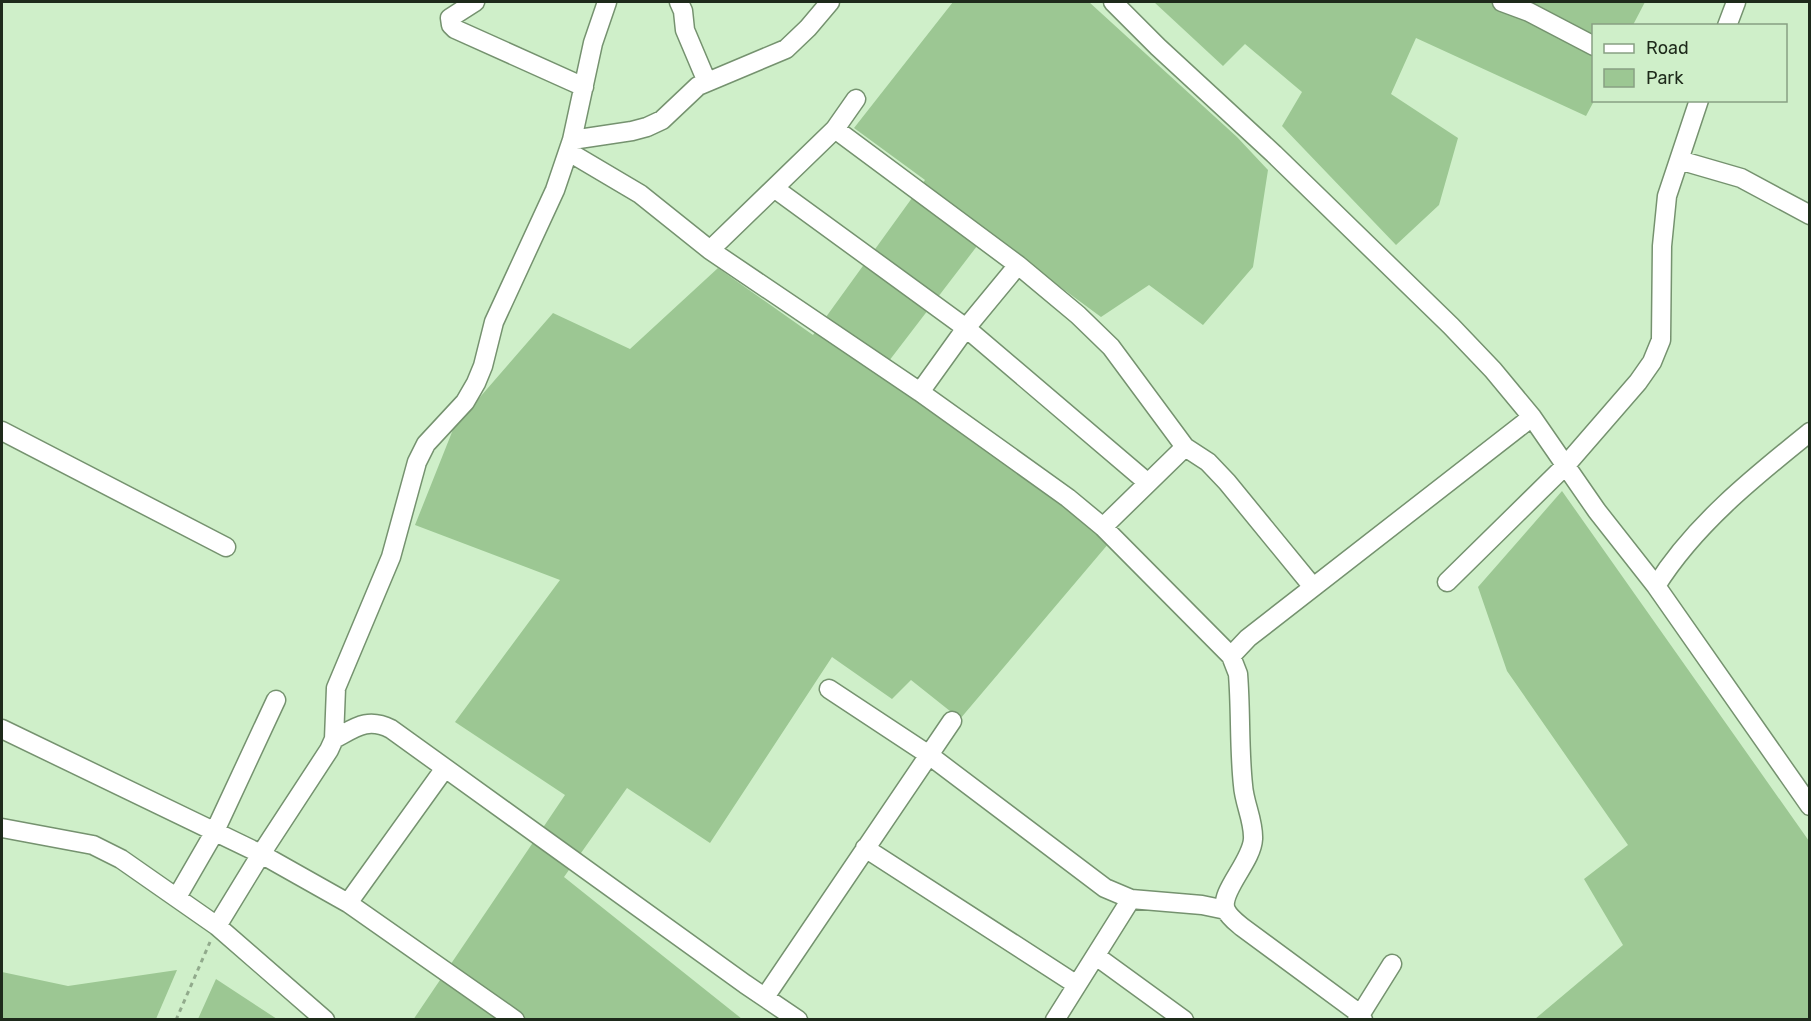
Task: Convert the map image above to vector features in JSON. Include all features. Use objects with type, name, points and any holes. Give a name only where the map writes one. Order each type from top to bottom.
[{"type":"street","points":[[475,2],[450,18],[451,25],[455,29],[584,87]]},
{"type":"street","points":[[217,926],[334,739],[336,688],[391,557],[417,462],[426,444],[465,402],[476,383],[483,366],[494,322],[555,190],[570,146],[593,44],[607,2]]},
{"type":"street","points":[[679,2],[683,11],[685,30],[707,82]]},
{"type":"street","points":[[570,146],[647,127],[662,120],[691,92],[707,82],[786,49],[830,2]]},
{"type":"street","points":[[1113,2],[1282,162],[1451,326],[1493,370],[1532,417],[1597,511],[1656,586],[1809,806]]},
{"type":"street","points":[[1502,2],[1521,8],[1592,45]]},
{"type":"street","points":[[1728,24],[1736,2]]},
{"type":"street","points":[[710,250],[835,129],[856,99]]},
{"type":"street","points":[[1447,582],[1566,465],[1638,382],[1652,362],[1661,340],[1664,218],[1667,196],[1698,102]]},
{"type":"street","points":[[835,129],[1018,266],[1078,315],[1110,347],[1185,447],[1208,462],[1227,482],[1313,587]]},
{"type":"street","points":[[570,146],[640,195],[710,250],[920,392],[1068,498],[1103,527],[1231,656],[1238,674],[1243,786],[1253,839],[1248,857],[1228,890],[1224,901],[1226,910],[1242,927],[1360,1018],[1392,964]]},
{"type":"street","points":[[1679,160],[1741,178],[1809,214]]},
{"type":"street","points":[[774,188],[966,328],[1148,483]]},
{"type":"street","points":[[920,392],[966,328],[1018,266]]},
{"type":"street","points":[[1231,656],[1248,638],[1532,417]]},
{"type":"street","points":[[2,431],[226,547]]},
{"type":"street","points":[[1656,586],[1677,555],[1722,508],[1809,432]]},
{"type":"street","points":[[1103,527],[1185,447]]},
{"type":"street","points":[[829,689],[929,755],[1105,888],[1131,899],[1202,904],[1226,910]]},
{"type":"street","points":[[177,897],[214,833],[276,700]]},
{"type":"street","points":[[765,997],[952,721]]},
{"type":"street","points":[[334,739],[360,725],[380,723],[403,737],[798,1020]]},
{"type":"street","points":[[2,729],[261,854],[348,903],[515,1020]]},
{"type":"street","points":[[348,903],[445,768]]},
{"type":"street","points":[[2,828],[93,845],[106,850],[217,926],[326,1020]]},
{"type":"street","points":[[866,848],[1077,985]]},
{"type":"street","points":[[1055,1020],[1131,899]]},
{"type":"street","points":[[1096,956],[1184,1020]]},
{"type":"path","points":[[176,1020],[217,926]]},
{"type":"green space","points":[[953,2],[1089,2],[1237,137],[1268,170],[1253,267],[1203,325],[1149,285],[1101,317],[987,233],[879,374],[1055,497],[1109,543],[960,719],[911,680],[892,699],[832,657],[710,843],[627,788],[564,877],[742,1019],[413,1020],[565,795],[455,722],[560,580],[415,525],[454,427],[553,313],[630,349],[718,268],[813,335],[925,180],[854,128]]},
{"type":"green space","points":[[1154,2],[1645,2],[1634,24],[1592,24],[1593,102],[1586,116],[1416,38],[1391,94],[1458,138],[1439,205],[1396,245],[1282,126],[1302,92],[1245,44],[1223,66]]},
{"type":"green space","points":[[1562,491],[1809,841],[1809,1019],[1535,1019],[1623,945],[1584,879],[1628,845],[1507,671],[1478,587]]},
{"type":"green space","points":[[177,970],[156,1019],[2,1019],[2,972],[68,986]]},
{"type":"green space","points":[[216,979],[277,1019],[198,1019]]}]
